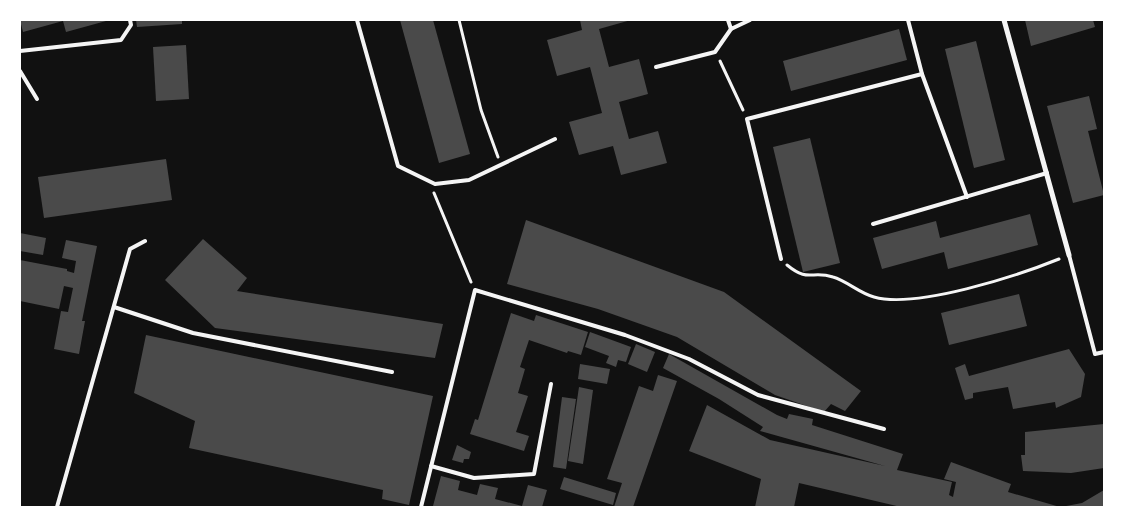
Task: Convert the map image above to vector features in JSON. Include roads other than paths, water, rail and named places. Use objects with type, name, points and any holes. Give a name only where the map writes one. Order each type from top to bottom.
[{"type":"street","points":[[1004,20],[1069,255]]},
{"type":"lane","points":[[20,51],[121,40],[131,25],[130,20]]},
{"type":"lane","points":[[357,20],[398,166],[435,184],[469,180],[555,139]]},
{"type":"lane","points":[[728,20],[731,29]]},
{"type":"lane","points":[[656,67],[715,52],[731,29],[750,20]]},
{"type":"lane","points":[[908,20],[922,74],[967,197]]},
{"type":"lane","points":[[20,71],[37,99]]},
{"type":"lane","points":[[781,259],[747,119],[922,74]]},
{"type":"lane","points":[[873,224],[1047,173]]},
{"type":"lane","points":[[57,507],[130,249],[144,241]]},
{"type":"lane","points":[[1069,255],[1095,354],[1104,352]]},
{"type":"lane","points":[[421,507],[475,290],[644,342],[689,359],[758,395],[884,429]]},
{"type":"lane","points":[[114,307],[193,333],[392,372]]},
{"type":"lane","points":[[431,466],[474,478],[534,474],[551,384]]}]
